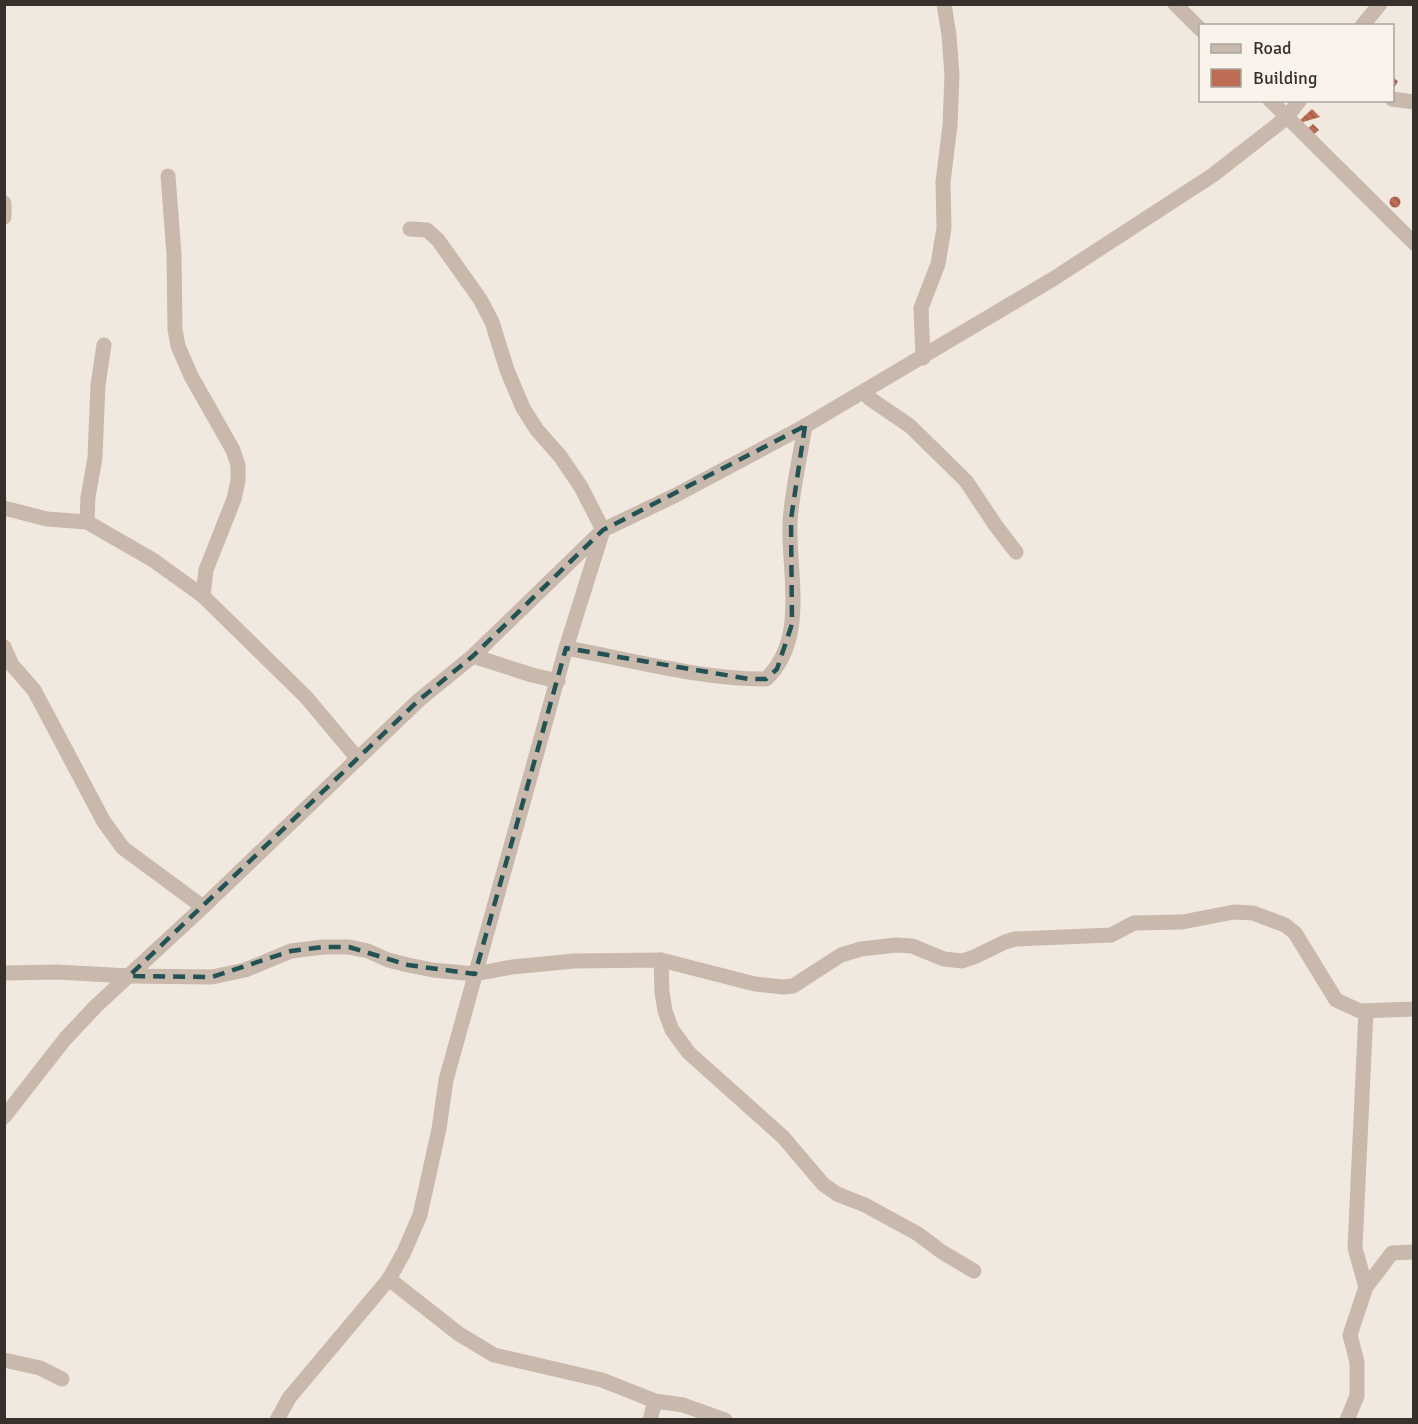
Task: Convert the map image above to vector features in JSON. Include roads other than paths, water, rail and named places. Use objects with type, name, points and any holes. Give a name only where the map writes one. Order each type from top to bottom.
[{"type":"street","points":[[923,358],[921,308],[938,264],[944,228],[943,182],[950,125],[952,75],[944,4]]},
{"type":"street","points":[[1175,4],[1199,28]]},
{"type":"street","points":[[1364,24],[1380,4]]},
{"type":"street","points":[[1394,99],[1413,102]]},
{"type":"street","points":[[1271,102],[1413,243]]},
{"type":"street","points":[[4,1117],[64,1039],[96,1006],[203,907],[419,699],[473,656],[603,530],[676,495],[805,426],[1053,279],[1213,175],[1286,118],[1298,102]]},
{"type":"street","points":[[168,176],[174,254],[175,329],[178,346],[191,376],[233,450],[238,465],[238,481],[234,499],[206,570],[203,596]]},
{"type":"street","points":[[4,203],[4,217]]},
{"type":"street","points":[[277,1419],[290,1398],[389,1279],[420,1215],[439,1129],[446,1080],[566,648],[603,530],[576,479],[523,408],[507,370],[492,322],[480,299],[438,240],[427,230],[410,229]]},
{"type":"street","points":[[87,522],[88,497],[95,458],[98,385],[104,345]]},
{"type":"street","points":[[864,391],[869,398],[910,426],[966,481],[1016,552]]},
{"type":"street","points":[[566,648],[683,670],[749,679],[766,679],[777,669],[788,648],[792,624],[790,519],[805,426]]},
{"type":"street","points":[[5,510],[47,519],[87,522],[153,560],[203,596],[306,698],[358,759]]},
{"type":"street","points":[[4,647],[12,665],[34,690],[104,822],[123,848],[203,907]]},
{"type":"street","points":[[473,656],[558,681]]},
{"type":"street","points":[[4,973],[57,972],[212,977],[245,970],[291,951],[349,947],[417,966],[475,974],[512,967],[574,961],[661,960],[755,984],[783,987],[793,986],[841,955],[879,946],[912,946],[944,959],[962,961],[1015,939],[1111,935],[1134,923],[1182,922],[1234,912],[1253,913],[1285,925],[1295,933],[1336,1000],[1366,1011],[1413,1009]]},
{"type":"street","points":[[661,960],[665,1011],[672,1030],[689,1053],[783,1137],[823,1184],[837,1194],[864,1205],[918,1234],[974,1271]]},
{"type":"street","points":[[1366,1011],[1355,1248],[1366,1287]]},
{"type":"street","points":[[1347,1419],[1357,1396],[1357,1362],[1350,1335],[1366,1287],[1392,1253],[1413,1252]]},
{"type":"street","points":[[389,1279],[444,1323],[494,1355],[602,1380],[655,1401],[683,1405],[725,1419]]},
{"type":"street","points":[[4,1360],[40,1368],[62,1379]]},
{"type":"street","points":[[650,1419],[655,1401]]}]
